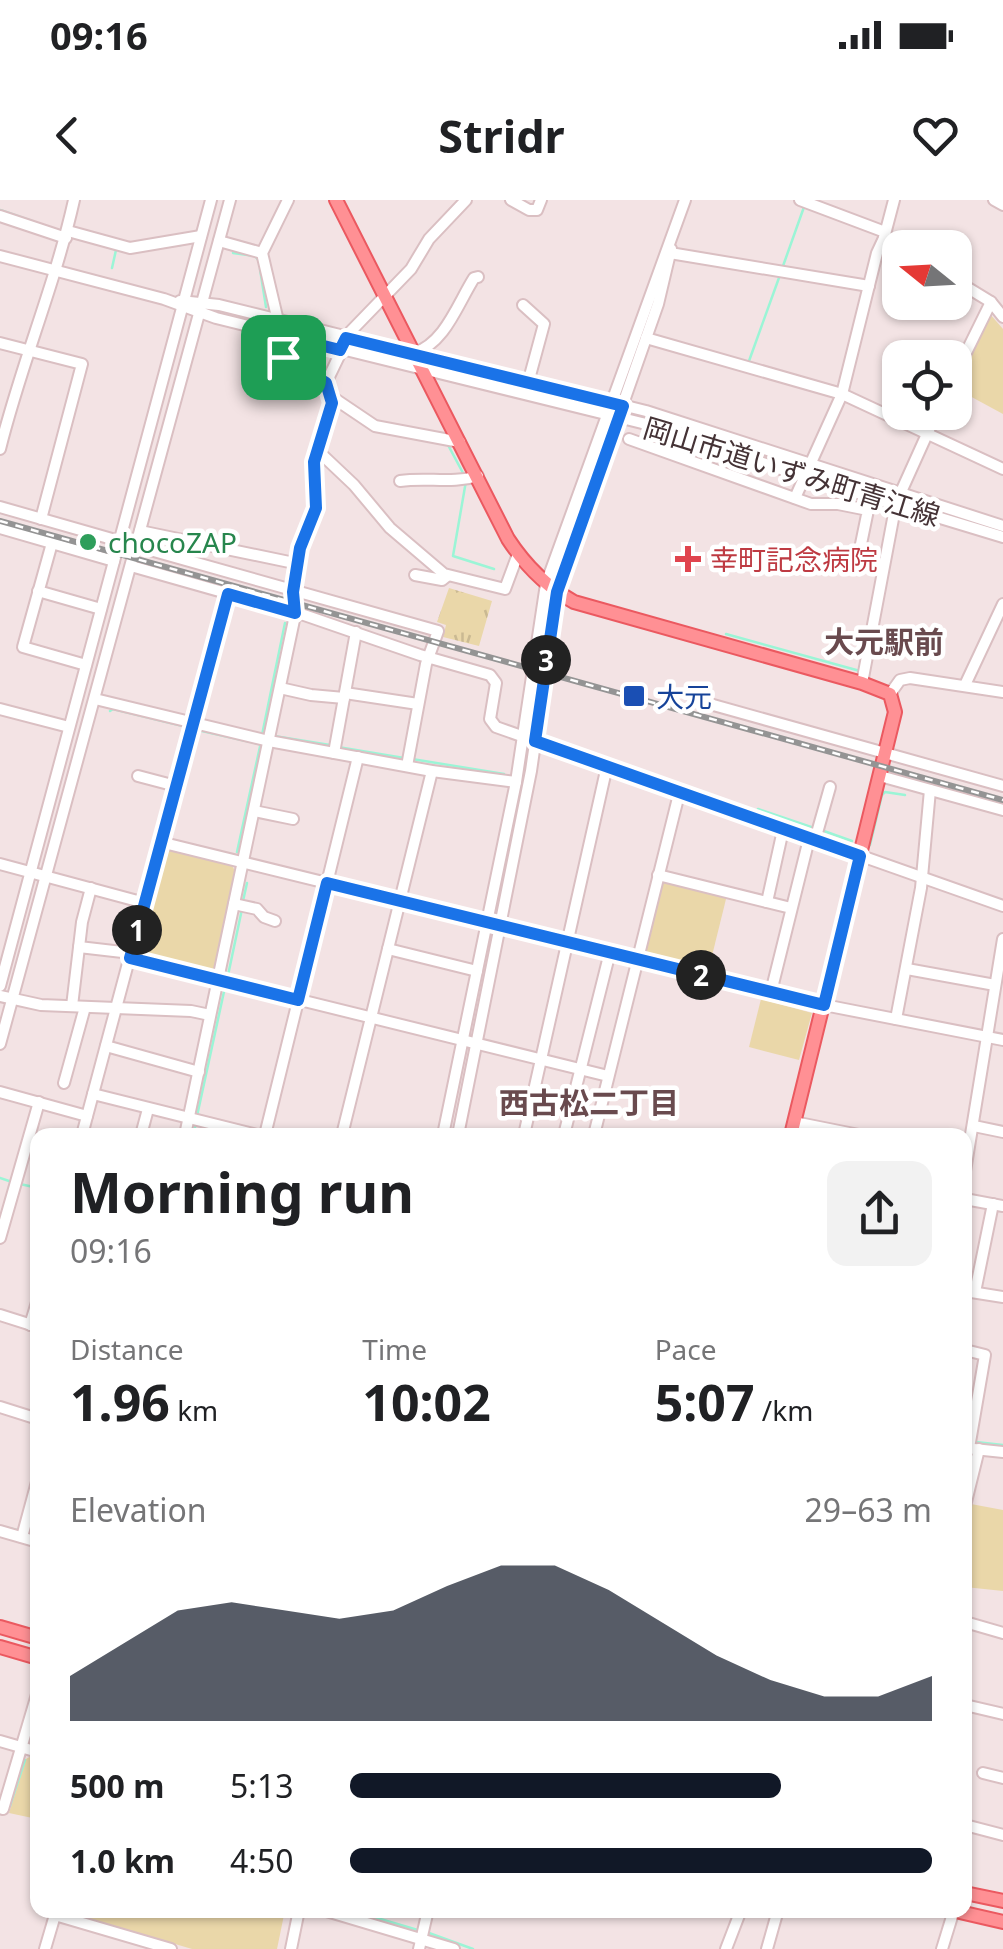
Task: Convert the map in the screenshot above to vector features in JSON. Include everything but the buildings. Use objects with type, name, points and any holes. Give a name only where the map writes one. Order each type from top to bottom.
[{"type":"main road","points":[[336,200],[461,442],[470,479],[518,554],[552,588],[574,602],[863,676],[890,694],[895,712],[886,752],[792,1128]]},
{"type":"main road","points":[[0,1627],[30,1636]]},
{"type":"main road","points":[[0,1647],[30,1656]]},
{"type":"main road","points":[[972,1894],[1003,1901]]},
{"type":"main road","points":[[972,1915],[1003,1922]]},
{"type":"street","points":[[0,449],[57,270],[74,200]]},
{"type":"street","points":[[0,986],[211,200]]},
{"type":"street","points":[[0,1044],[6,997],[46,876],[230,200]]},
{"type":"street","points":[[278,321],[262,253],[288,200]]},
{"type":"street","points":[[511,200],[529,210],[537,210],[541,200]]},
{"type":"street","points":[[459,1128],[499,926],[552,588],[615,410],[663,254],[685,200]]},
{"type":"street","points":[[800,200],[882,234]]},
{"type":"street","points":[[886,230],[894,200]]},
{"type":"street","points":[[994,200],[1003,205]]},
{"type":"street","points":[[326,383],[346,338],[411,269],[428,239],[462,201]]},
{"type":"street","points":[[0,216],[130,248],[201,236]]},
{"type":"street","points":[[615,410],[646,338],[672,238]]},
{"type":"street","points":[[219,242],[262,253]]},
{"type":"street","points":[[795,498],[842,394],[882,245]]},
{"type":"street","points":[[670,253],[869,286]]},
{"type":"street","points":[[0,256],[201,308],[278,321],[528,382],[810,464],[898,498]]},
{"type":"street","points":[[412,353],[428,348],[443,332],[478,277]]},
{"type":"street","points":[[972,290],[991,302],[1003,318]]},
{"type":"street","points":[[972,341],[991,302]]},
{"type":"street","points":[[523,305],[544,324],[528,382]]},
{"type":"street","name":"岡山市道いずみ町青江線","points":[[201,308],[283,336],[615,410],[805,477],[1003,526]]},
{"type":"street","points":[[283,336],[283,357],[326,383],[332,397],[375,426],[461,442]]},
{"type":"street","points":[[646,338],[842,394],[1003,469]]},
{"type":"street","points":[[0,343],[82,364],[41,519]]},
{"type":"street","points":[[189,1128],[210,1015],[223,980],[239,905],[266,738],[295,613],[296,563],[316,508],[313,476],[332,397]]},
{"type":"street","points":[[863,676],[898,498],[927,432]]},
{"type":"street","points":[[630,439],[795,498],[822,506],[838,504],[868,510],[861,544]]},
{"type":"street","points":[[318,450],[390,528],[447,576],[504,590],[518,554]]},
{"type":"street","points":[[400,482],[428,477],[470,479]]},
{"type":"street","name":"岡山市道いずみ町青江線","points":[[898,498],[1003,536]]},
{"type":"street","points":[[0,508],[119,541]]},
{"type":"street","points":[[0,528],[114,561]]},
{"type":"street","points":[[140,530],[296,563]]},
{"type":"street","points":[[52,543],[24,647],[86,665]]},
{"type":"street","points":[[136,546],[438,631],[428,658],[408,761]]},
{"type":"street","points":[[131,566],[295,613],[495,678],[493,723],[678,794],[782,830],[815,834],[860,856],[1003,906]]},
{"type":"street","points":[[415,575],[442,580],[447,576]]},
{"type":"street","points":[[38,591],[101,609]]},
{"type":"street","points":[[84,1128],[228,594]]},
{"type":"street","points":[[964,685],[1003,604]]},
{"type":"street","points":[[334,748],[356,632]]},
{"type":"street","points":[[890,694],[900,680],[910,678],[1003,692]]},
{"type":"street","points":[[280,688],[310,695],[418,704]]},
{"type":"street","points":[[95,700],[266,738],[334,748],[358,758],[408,761],[432,771],[516,782]]},
{"type":"street","points":[[700,701],[1003,786]]},
{"type":"street","points":[[0,709],[69,727]]},
{"type":"street","points":[[445,1128],[516,782],[529,739]]},
{"type":"street","points":[[267,1128],[358,758]]},
{"type":"street","points":[[526,1128],[608,766]]},
{"type":"street","points":[[344,1128],[432,771]]},
{"type":"street","points":[[138,776],[176,786]]},
{"type":"street","points":[[880,776],[1003,810]]},
{"type":"street","points":[[771,992],[791,908],[830,787]]},
{"type":"street","points":[[896,1020],[921,878],[930,790]]},
{"type":"street","points":[[596,1128],[678,794]]},
{"type":"street","points":[[254,811],[293,819]]},
{"type":"street","points":[[767,902],[782,830]]},
{"type":"street","points":[[160,842],[824,1005],[1003,1040]]},
{"type":"street","points":[[0,864],[144,903]]},
{"type":"street","points":[[658,875],[791,908]]},
{"type":"street","points":[[72,1006],[78,947],[92,888]]},
{"type":"street","points":[[239,905],[258,909],[264,918],[275,921]]},
{"type":"street","points":[[972,1135],[1003,939]]},
{"type":"street","points":[[78,947],[131,955],[608,1076]]},
{"type":"street","points":[[388,950],[477,971]]},
{"type":"street","points":[[566,1128],[610,952]]},
{"type":"street","points":[[906,969],[995,986]]},
{"type":"street","points":[[6,997],[41,1005],[210,1015]]},
{"type":"street","points":[[64,1082],[85,1006]]},
{"type":"street","points":[[106,1046],[199,1072]]},
{"type":"street","points":[[0,1092],[87,1116]]},
{"type":"street","points":[[93,1094],[229,1128]]},
{"type":"street","points":[[31,1128],[38,1102]]},
{"type":"street","points":[[142,1128],[148,1108]]},
{"type":"street","points":[[974,1126],[1003,1132]]},
{"type":"street","points":[[0,1238],[30,1131]]},
{"type":"street","points":[[972,1200],[998,1205],[972,1282]]},
{"type":"street","points":[[972,1294],[1003,1297]]},
{"type":"street","points":[[0,1315],[30,1325]]},
{"type":"street","points":[[972,1352],[985,1356],[972,1440]]},
{"type":"street","points":[[0,1408],[30,1417]]},
{"type":"street","points":[[972,1446],[1003,1452]]},
{"type":"street","points":[[22,1537],[30,1508]]},
{"type":"street","points":[[0,1531],[30,1540]]},
{"type":"street","points":[[972,1624],[1003,1634]]},
{"type":"street","points":[[972,1707],[1003,1714]]},
{"type":"street","points":[[3,1805],[30,1720]]},
{"type":"street","points":[[0,1742],[30,1750]]},
{"type":"street","points":[[982,1773],[1003,1778]]},
{"type":"street","points":[[972,1827],[1003,1835]]},
{"type":"street","points":[[45,1949],[53,1918]]},
{"type":"street","points":[[64,1918],[171,1949]]},
{"type":"street","points":[[291,1949],[297,1918]]},
{"type":"street","points":[[352,1918],[454,1949]]},
{"type":"street","points":[[726,1949],[738,1918]]},
{"type":"street","points":[[767,1949],[776,1918]]},
{"type":"street","points":[[942,1949],[951,1918]]},
{"type":"street","points":[[122,1949],[125,1936]]},
{"type":"green space","points":[[989,313],[1003,329],[1003,414],[972,397],[972,350]]},
{"type":"green space","points":[[449,588],[492,601],[479,646],[443,637],[446,625],[437,622]]},
{"type":"green space","points":[[170,850],[232,866],[236,872],[216,971],[210,975],[139,956],[137,952],[163,853]]},
{"type":"green space","points":[[663,879],[727,895],[708,972],[648,958],[646,951]]},
{"type":"green space","points":[[761,999],[812,1013],[799,1060],[749,1047]]},
{"type":"green space","points":[[972,1504],[1003,1510],[1003,1591],[972,1588]]},
{"type":"green space","points":[[30,1757],[30,1818],[9,1813]]},
{"type":"green space","points":[[88,1918],[283,1918],[277,1949],[192,1949]]},
{"type":"waterway","points":[[783,266],[804,207]]},
{"type":"waterway","points":[[0,210],[32,221]]},
{"type":"waterway","points":[[77,238],[117,250]]},
{"type":"waterway","points":[[164,247],[181,245]]},
{"type":"waterway","points":[[112,268],[116,250]]},
{"type":"waterway","points":[[233,253],[255,256],[259,261]]},
{"type":"waterway","points":[[260,269],[266,307]]},
{"type":"waterway","points":[[749,361],[780,275]]},
{"type":"waterway","points":[[311,455],[322,420]]},
{"type":"waterway","points":[[448,445],[463,473]]},
{"type":"waterway","points":[[466,481],[453,556],[494,569]]},
{"type":"waterway","points":[[262,735],[285,623]]},
{"type":"waterway","points":[[726,634],[860,671]]},
{"type":"waterway","points":[[110,711],[183,726]]},
{"type":"waterway","points":[[202,731],[259,744]]},
{"type":"waterway","points":[[274,736],[330,745]]},
{"type":"waterway","points":[[237,852],[261,742]]},
{"type":"waterway","points":[[338,747],[404,758]]},
{"type":"waterway","points":[[412,759],[504,774]]},
{"type":"waterway","points":[[870,845],[882,795],[905,795]]},
{"type":"waterway","points":[[758,809],[814,828]]},
{"type":"waterway","points":[[821,830],[852,841]]},
{"type":"waterway","points":[[398,888],[412,832]]},
{"type":"waterway","points":[[243,901],[247,883]]},
{"type":"waterway","points":[[227,980],[242,909]]},
{"type":"waterway","points":[[197,1116],[225,987]]},
{"type":"waterway","points":[[195,1128],[196,1124]]},
{"type":"waterway","points":[[0,1178],[12,1182]]},
{"type":"waterway","points":[[20,1184],[30,1186]]},
{"type":"waterway","points":[[976,1442],[1003,1445]]},
{"type":"waterway","points":[[0,1526],[17,1530]]},
{"type":"waterway","points":[[10,1806],[25,1760]]},
{"type":"waterway","points":[[377,1918],[421,1931]]},
{"type":"waterway","points":[[429,1933],[473,1949]]},
{"type":"railway","points":[[0,521],[1003,800]]},
{"type":"place","name":"chocoZAP","points":[[88,542]]},
{"type":"place","name":"幸町記念病院","points":[[688,559]]},
{"type":"place","name":"大元","points":[[634,696]]},
{"type":"district","name":"大元駅前","points":[[884,641]]},
{"type":"district","name":"西古松二丁目","points":[[589,1102]]},
{"type":"route","points":[[283,336],[340,350],[346,338],[623,406],[557,592],[535,741],[860,856],[824,1005],[327,883],[298,1000],[130,958],[228,594],[295,613],[293,592],[300,548],[316,508],[314,462],[332,397],[326,383],[283,357],[283,336]]}]
